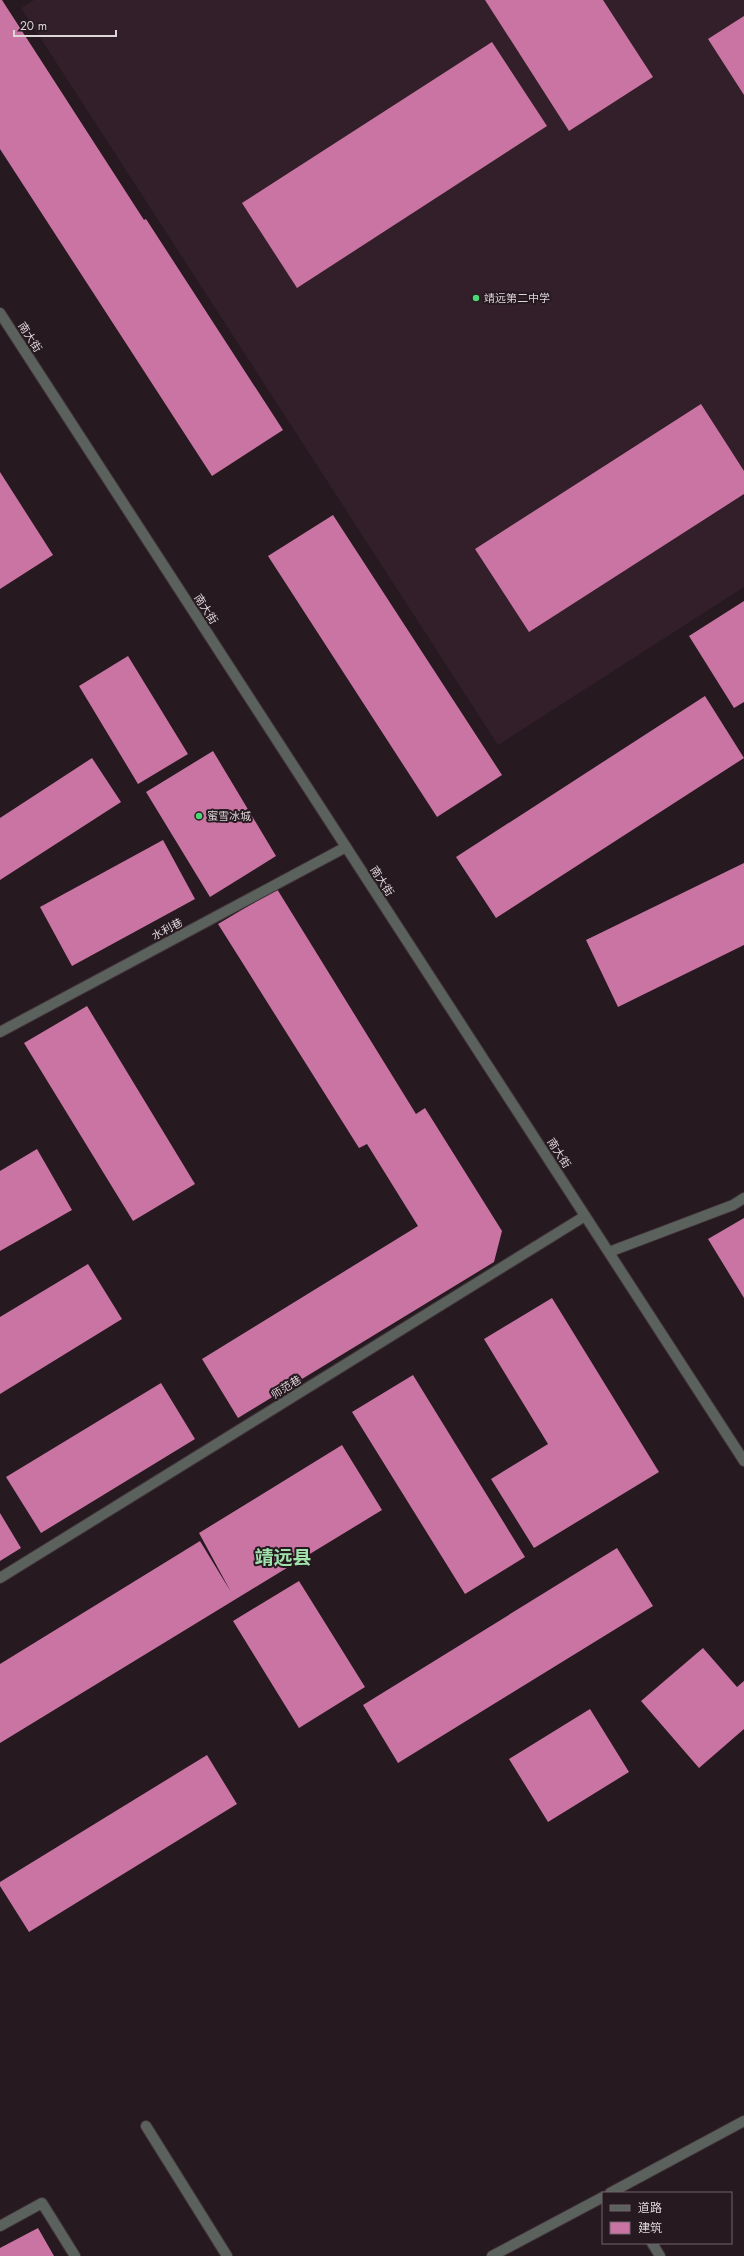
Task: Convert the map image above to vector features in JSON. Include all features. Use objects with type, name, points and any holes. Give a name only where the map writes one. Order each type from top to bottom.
[{"type":"street","name":"南大街","points":[[0,313],[744,1462]]},
{"type":"street","name":"水利巷","points":[[0,1032],[346,847]]},
{"type":"street","points":[[609,1252],[733,1205],[744,1198]]},
{"type":"street","name":"师范巷","points":[[0,1578],[585,1216]]},
{"type":"street","points":[[617,2191],[744,2121]]},
{"type":"street","points":[[146,2126],[227,2256]]},
{"type":"street","points":[[492,2256],[602,2198]]},
{"type":"street","points":[[0,2226],[42,2203],[75,2256]]},
{"type":"street","points":[[653,2244],[660,2256]]},
{"type":"shaded area","name":"靖远第二中学","points":[[34,0],[744,0],[744,587],[498,745],[21,8]]},
{"type":"building","points":[[0,0],[2,0],[144,220],[146,219],[283,430],[212,476],[0,149]]},
{"type":"building","points":[[485,0],[603,0],[653,77],[569,131]]},
{"type":"building","points":[[744,16],[744,95],[708,39]]},
{"type":"building","points":[[492,42],[547,126],[297,288],[242,203]]},
{"type":"building","points":[[701,404],[744,471],[744,494],[529,632],[475,549]]},
{"type":"building","points":[[0,472],[53,555],[0,589]]},
{"type":"building","points":[[333,515],[502,775],[437,817],[268,556]]},
{"type":"building","points":[[744,601],[744,702],[734,708],[689,636]]},
{"type":"building","points":[[128,656],[188,754],[138,784],[79,686]]},
{"type":"building","points":[[705,696],[744,758],[496,918],[456,857]]},
{"type":"building","points":[[213,751],[276,856],[210,897],[146,792]]},
{"type":"building","points":[[92,758],[121,802],[0,880],[0,818]]},
{"type":"building","points":[[163,840],[195,899],[72,966],[40,907]]},
{"type":"building","points":[[744,863],[744,945],[618,1007],[586,940]]},
{"type":"building","points":[[277,889],[416,1114],[425,1108],[502,1231],[494,1262],[238,1418],[202,1359],[418,1226],[367,1144],[359,1148],[218,924]]},
{"type":"building","points":[[87,1006],[195,1184],[133,1221],[24,1043]]},
{"type":"building","points":[[37,1149],[72,1210],[0,1251],[0,1171]]},
{"type":"building","points":[[744,1218],[744,1298],[708,1239]]},
{"type":"building","points":[[88,1264],[122,1319],[0,1394],[0,1317]]},
{"type":"building","points":[[552,1298],[659,1472],[534,1548],[491,1479],[548,1444],[484,1339]]},
{"type":"building","points":[[413,1375],[525,1557],[465,1594],[352,1412]]},
{"type":"building","points":[[161,1383],[195,1439],[41,1533],[6,1477]]},
{"type":"building","points":[[342,1445],[382,1510],[0,1743],[0,1664],[200,1541],[231,1592],[199,1533]]},
{"type":"building","points":[[0,1513],[21,1548],[0,1561]]},
{"type":"building","points":[[617,1548],[653,1606],[398,1763],[363,1705]]},
{"type":"building","points":[[299,1581],[365,1687],[299,1728],[233,1621]]},
{"type":"building","points":[[703,1648],[737,1687],[744,1681],[744,1729],[699,1768],[641,1701]]},
{"type":"building","points":[[590,1709],[629,1772],[548,1822],[509,1759]]},
{"type":"building","points":[[207,1755],[237,1804],[29,1932],[0,1886],[0,1882]]},
{"type":"building","points":[[38,2228],[54,2256],[0,2256],[0,2248]]},
{"type":"place","name":"靖远第二中学","points":[[476,298]]},
{"type":"place","name":"蜜雪冰城","points":[[199,816]]},
{"type":"district","name":"靖远县","points":[[283,1557]]}]
